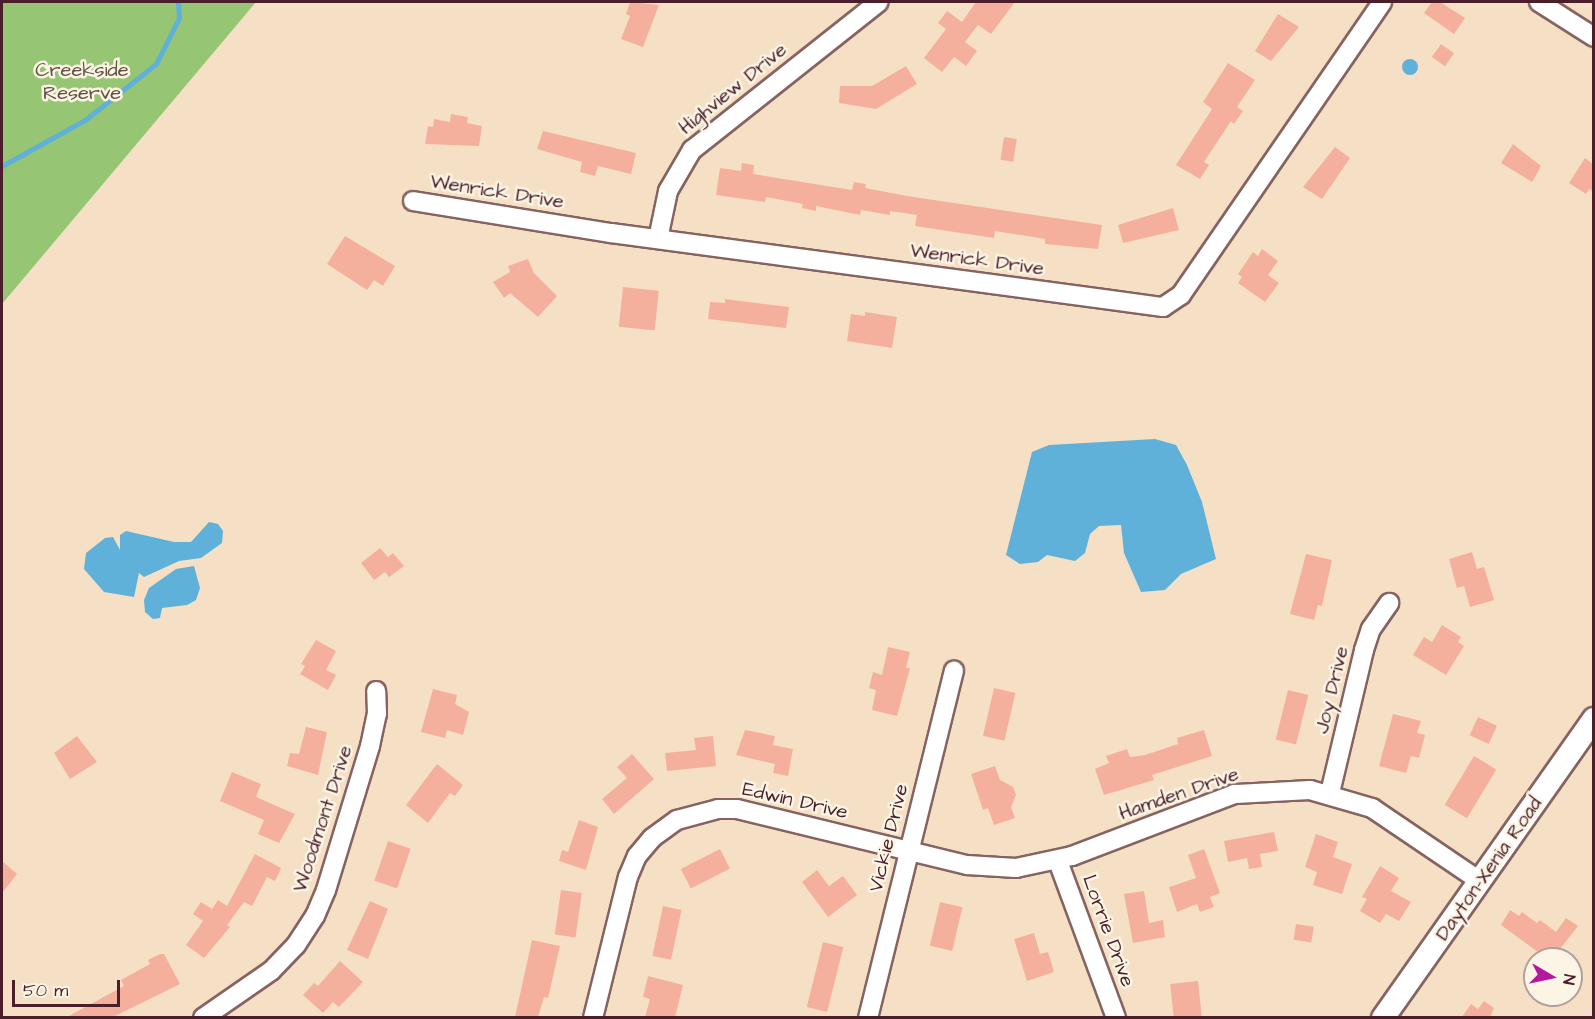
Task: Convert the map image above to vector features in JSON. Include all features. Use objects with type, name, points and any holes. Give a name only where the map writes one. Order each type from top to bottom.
[{"type":"main road","name":"Dayton-Xenia Road","points":[[1383,1017],[1593,719]]},
{"type":"street","name":"Highview Drive","points":[[658,239],[666,197],[692,150],[879,2]]},
{"type":"street","name":"Wenrick Drive","points":[[413,201],[486,215],[1163,306],[1180,295],[1382,2]]},
{"type":"street","points":[[1539,2],[1593,37]]},
{"type":"street","name":"Joy Drive","points":[[1330,793],[1364,650],[1371,629],[1389,603]]},
{"type":"street","name":"Vickie Drive","points":[[868,1017],[954,670]]},
{"type":"street","name":"Woodmont Drive","points":[[203,1017],[232,1001],[271,970],[296,945],[315,916],[324,899],[370,746],[377,714],[376,691]]},
{"type":"street","name":"Hamden Drive","points":[[909,852],[991,868],[1058,861],[1234,794],[1283,789],[1330,793],[1372,808],[1480,881]]},
{"type":"street","name":"Edwin Drive","points":[[593,1017],[632,867],[652,838],[677,820],[697,812],[737,809],[909,852]]},
{"type":"street","name":"Lorrie Drive","points":[[1058,861],[1116,1017]]},
{"type":"green space","name":"Creekside Reserve","points":[[2,2],[256,2],[2,304]]},
{"type":"water","points":[[1407,59],[1413,59],[1418,67],[1416,73],[1407,75],[1402,70],[1402,64]]},
{"type":"water","points":[[1155,439],[1176,445],[1187,465],[1202,502],[1216,559],[1181,574],[1165,590],[1141,592],[1124,553],[1121,525],[1099,526],[1090,534],[1085,553],[1075,561],[1047,555],[1038,562],[1020,564],[1006,555],[1032,452],[1049,445]]},
{"type":"water","points":[[209,522],[218,524],[223,531],[222,543],[201,558],[179,561],[144,577],[139,573],[134,597],[104,592],[84,569],[86,553],[105,538],[113,537],[120,550],[120,535],[126,531],[174,542],[191,542]]},
{"type":"water","points":[[194,566],[200,588],[196,600],[187,605],[162,608],[160,618],[153,619],[145,612],[144,600],[149,588],[176,569]]},
{"type":"building","points":[[630,2],[659,5],[643,47],[621,39],[630,16],[626,14]]},
{"type":"building","points":[[976,2],[1015,2],[991,34],[978,25],[965,42],[977,51],[966,66],[954,57],[942,72],[924,58],[946,29],[938,23],[947,11],[962,22]]},
{"type":"building","points":[[1432,2],[1440,2],[1465,18],[1454,34],[1424,13]]},
{"type":"building","points":[[1278,14],[1299,27],[1271,61],[1255,51]]},
{"type":"building","points":[[1441,44],[1454,53],[1445,66],[1432,57]]},
{"type":"building","points":[[1228,63],[1255,80],[1237,107],[1243,111],[1234,124],[1231,121],[1204,162],[1209,165],[1200,179],[1176,165],[1212,109],[1203,102]]},
{"type":"building","points":[[906,66],[917,84],[876,109],[839,103],[840,86],[872,86]]},
{"type":"building","points":[[451,114],[468,117],[467,123],[482,126],[479,146],[425,144],[428,126],[433,127],[434,119],[450,122]]},
{"type":"building","points":[[543,131],[636,153],[631,174],[598,166],[595,176],[580,172],[582,162],[537,149]]},
{"type":"building","points":[[1004,137],[1017,139],[1013,162],[1000,160]]},
{"type":"building","points":[[1513,144],[1541,166],[1532,182],[1501,163]]},
{"type":"building","points":[[1335,147],[1350,158],[1322,199],[1303,187]]},
{"type":"building","points":[[1585,158],[1593,164],[1593,191],[1589,189],[1586,194],[1569,183]]},
{"type":"building","points":[[742,163],[754,165],[753,174],[852,190],[854,182],[866,184],[865,188],[907,196],[1102,225],[1098,249],[1045,244],[1045,239],[995,231],[994,238],[915,226],[917,215],[890,211],[890,215],[861,210],[860,215],[816,206],[816,211],[802,208],[803,204],[766,197],[765,202],[716,195],[720,168],[741,171]]},
{"type":"building","points":[[1173,208],[1179,230],[1123,243],[1118,225]]},
{"type":"building","points":[[345,236],[395,266],[383,286],[374,280],[367,290],[327,264]]},
{"type":"building","points":[[1262,249],[1278,261],[1268,275],[1279,283],[1265,302],[1238,283],[1242,277],[1238,274],[1253,252],[1258,256]]},
{"type":"building","points":[[528,259],[534,273],[557,296],[538,317],[510,293],[504,298],[493,282],[510,272],[508,266]]},
{"type":"building","points":[[623,287],[659,291],[655,331],[619,327]]},
{"type":"building","points":[[725,299],[789,307],[786,328],[708,319],[710,302],[725,303]]},
{"type":"building","points":[[865,312],[897,317],[892,348],[847,341],[851,314],[865,316]]},
{"type":"building","points":[[380,548],[388,557],[393,553],[404,566],[389,577],[385,572],[374,580],[361,563]]},
{"type":"building","points":[[1472,552],[1477,569],[1484,567],[1494,600],[1470,607],[1464,586],[1457,588],[1449,559]]},
{"type":"building","points":[[1306,554],[1332,560],[1322,606],[1318,605],[1314,620],[1290,614]]},
{"type":"building","points":[[1442,625],[1461,637],[1458,642],[1464,646],[1446,675],[1413,655],[1424,637],[1432,642]]},
{"type":"building","points":[[316,640],[336,651],[326,670],[336,675],[328,690],[300,674],[305,666],[301,664]]},
{"type":"building","points":[[888,647],[910,652],[906,668],[910,668],[897,716],[872,710],[876,690],[869,688],[873,672],[882,675]]},
{"type":"building","points":[[994,688],[1015,693],[1004,741],[983,736]]},
{"type":"building","points":[[433,689],[457,695],[455,704],[469,712],[463,735],[447,730],[445,738],[421,732]]},
{"type":"building","points":[[1288,690],[1308,695],[1296,745],[1276,739]]},
{"type":"building","points":[[1393,714],[1421,721],[1417,733],[1425,735],[1419,758],[1411,756],[1406,773],[1379,766]]},
{"type":"building","points":[[1478,717],[1497,726],[1489,744],[1470,735]]},
{"type":"building","points":[[306,727],[327,732],[318,775],[287,766],[290,753],[299,754]]},
{"type":"building","points":[[745,730],[775,736],[773,745],[793,749],[788,776],[773,773],[775,764],[736,755]]},
{"type":"building","points":[[1204,730],[1212,756],[1152,775],[1154,780],[1104,795],[1095,769],[1109,763],[1106,756],[1127,749],[1130,757],[1145,755],[1178,744],[1177,738]]},
{"type":"building","points":[[77,736],[97,762],[70,779],[54,753]]},
{"type":"building","points":[[713,736],[716,766],[667,771],[665,753],[696,750],[694,738]]},
{"type":"building","points":[[632,754],[654,779],[614,814],[602,799],[627,778],[617,767]]},
{"type":"building","points":[[1474,756],[1496,769],[1467,818],[1445,805]]},
{"type":"building","points":[[437,764],[463,785],[455,796],[450,793],[428,823],[406,805]]},
{"type":"building","points":[[995,766],[1000,780],[1013,787],[1016,795],[1011,807],[1015,818],[994,825],[988,808],[983,810],[971,774]]},
{"type":"building","points":[[232,772],[261,784],[256,797],[295,814],[279,843],[258,834],[264,820],[220,801]]},
{"type":"building","points":[[579,820],[598,827],[586,870],[559,861],[562,850],[568,852]]},
{"type":"building","points":[[1274,832],[1278,851],[1260,854],[1262,867],[1249,869],[1247,858],[1228,862],[1224,841]]},
{"type":"building","points":[[1316,834],[1338,842],[1333,857],[1352,864],[1342,894],[1313,885],[1317,872],[1305,867]]},
{"type":"building","points":[[388,841],[411,849],[397,889],[374,881]]},
{"type":"building","points":[[720,849],[730,869],[691,889],[681,869]]},
{"type":"building","points":[[1204,849],[1220,893],[1210,897],[1214,907],[1200,912],[1197,904],[1177,912],[1169,887],[1196,878],[1188,855]]},
{"type":"building","points":[[255,854],[281,868],[278,875],[275,881],[267,877],[252,906],[244,902],[227,925],[230,927],[204,958],[186,945],[203,921],[193,914],[201,902],[212,909],[218,900],[227,906]]},
{"type":"building","points":[[2,861],[17,874],[2,893]]},
{"type":"building","points":[[1380,866],[1399,878],[1391,891],[1411,902],[1399,921],[1386,914],[1380,923],[1360,911],[1367,899],[1362,897]]},
{"type":"building","points":[[817,870],[829,886],[843,876],[857,895],[828,917],[802,882]]},
{"type":"building","points":[[561,890],[582,893],[576,937],[555,935]]},
{"type":"building","points":[[1144,891],[1149,923],[1163,920],[1165,937],[1133,943],[1124,894]]},
{"type":"building","points":[[370,901],[388,909],[368,959],[347,950]]},
{"type":"building","points":[[940,902],[962,907],[952,951],[930,946]]},
{"type":"building","points":[[663,906],[682,910],[671,960],[652,956]]},
{"type":"building","points":[[1510,910],[1519,916],[1522,912],[1537,923],[1540,920],[1556,932],[1566,918],[1578,926],[1561,947],[1531,947],[1501,925]]},
{"type":"building","points":[[1296,924],[1314,927],[1311,943],[1293,940]]},
{"type":"building","points":[[1034,933],[1040,954],[1048,952],[1054,972],[1027,981],[1014,939]]},
{"type":"building","points":[[532,940],[560,946],[548,998],[544,997],[538,1017],[515,1017]]},
{"type":"building","points":[[823,942],[843,947],[827,1012],[807,1007]]},
{"type":"building","points":[[164,954],[180,984],[113,1017],[67,1017],[124,986],[121,980],[150,964],[148,960]]},
{"type":"building","points":[[340,961],[363,982],[339,1007],[333,1002],[323,1013],[303,995],[314,983],[318,986]]},
{"type":"building","points":[[648,976],[683,985],[675,1017],[645,1017],[650,999],[643,997]]},
{"type":"building","points":[[1198,981],[1202,1017],[1174,1018],[1170,984]]},
{"type":"building","points":[[1484,1001],[1494,1008],[1490,1017],[1462,1017],[1471,1004],[1478,1009]]},
{"type":"waterway","points":[[2,166],[85,120],[156,64],[179,18],[178,2]]}]
